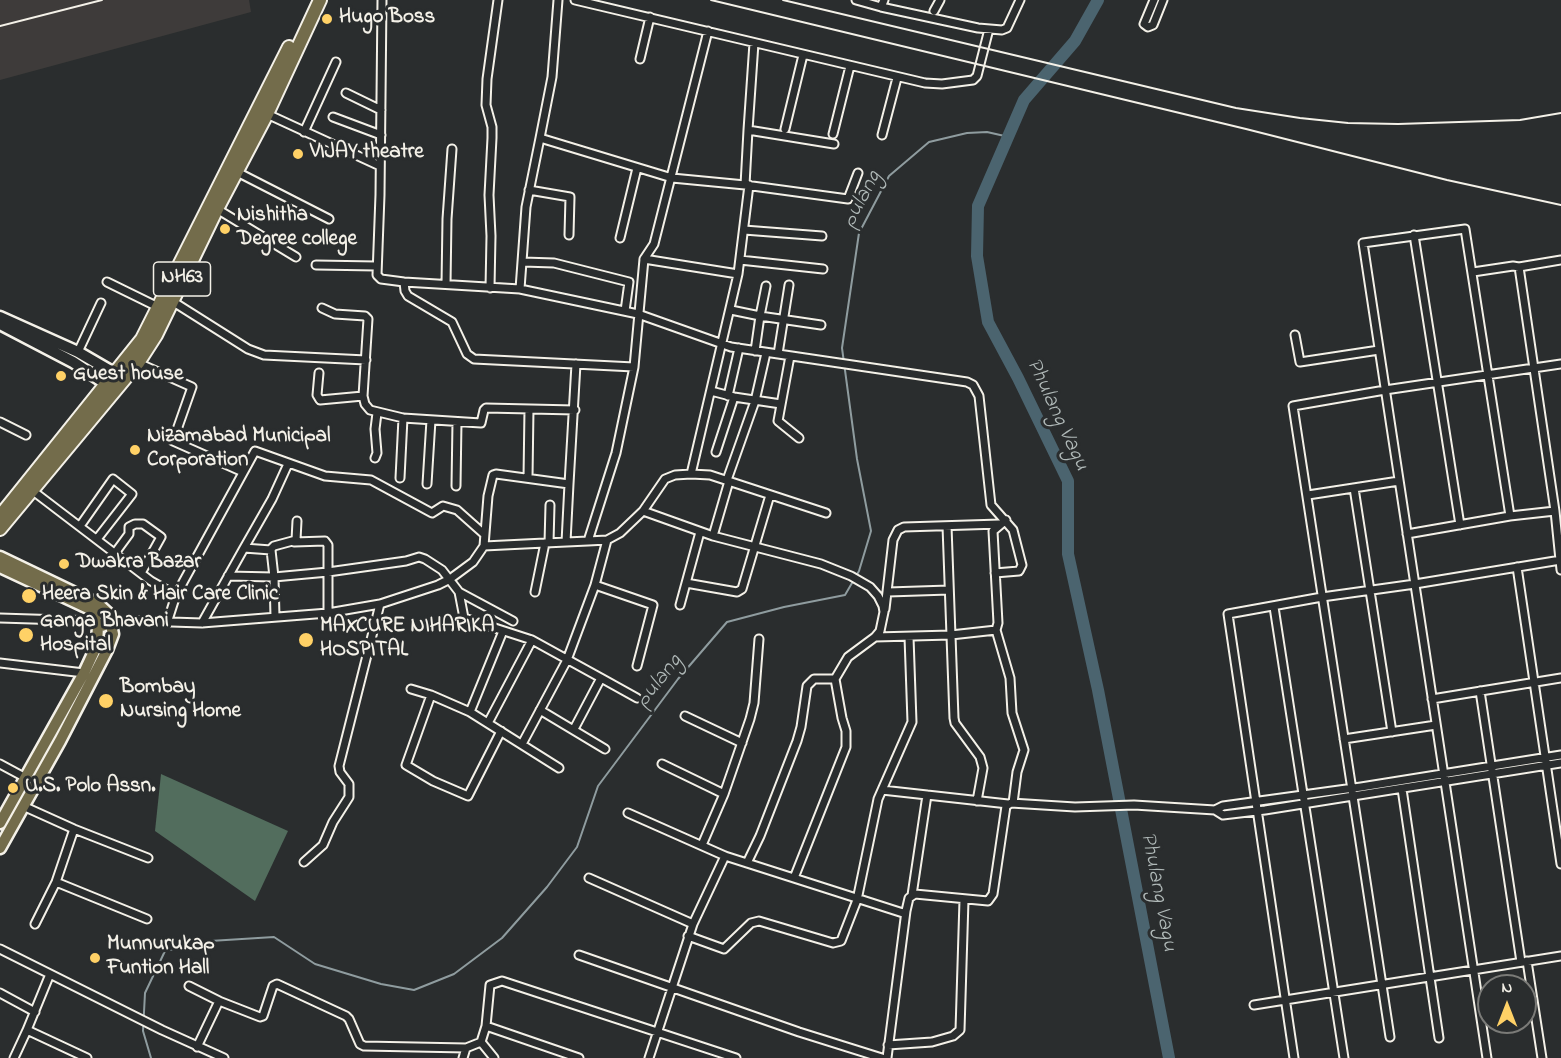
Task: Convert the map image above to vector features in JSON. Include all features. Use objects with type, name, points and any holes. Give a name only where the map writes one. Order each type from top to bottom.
[{"type":"highway","name":"NH63","points":[[0,529],[112,387],[142,339],[311,0]]},
{"type":"highway","name":"NH63","points":[[120,376],[138,363],[156,335],[217,208],[267,114],[320,0]]},
{"type":"highway","name":"NH63","points":[[0,516],[112,387]]},
{"type":"main road","points":[[0,317],[78,352],[120,376]]},
{"type":"main road","points":[[0,324],[73,362],[112,387]]},
{"type":"main road","points":[[0,557],[98,604],[102,619],[97,645],[84,673],[0,823]]},
{"type":"main road","points":[[0,567],[90,609],[102,619],[113,634],[107,650],[0,848]]},
{"type":"street","points":[[382,0],[381,135],[376,266],[378,277],[404,282],[520,289],[638,314],[739,348],[973,385],[979,396],[991,505],[1003,522],[1013,530],[1021,569],[995,573]]},
{"type":"street","points":[[490,288],[489,195],[492,127],[486,105],[487,79],[498,0]]},
{"type":"street","points":[[520,289],[529,190],[552,77],[558,0]]},
{"type":"street","points":[[575,0],[897,78],[942,84],[973,80],[977,76],[988,29]]},
{"type":"street","points":[[856,0],[882,3],[988,29],[1002,30],[1007,28],[1020,0]]},
{"type":"street","points":[[934,11],[940,0]]},
{"type":"street","points":[[1154,0],[1144,24],[1148,27],[1153,25],[1163,0]]},
{"type":"street","points":[[640,59],[650,17]]},
{"type":"street","points":[[588,541],[616,453],[634,367],[644,258],[654,244],[708,31]]},
{"type":"street","points":[[691,474],[738,274],[744,230],[754,43]]},
{"type":"street","points":[[785,129],[803,55]]},
{"type":"street","points":[[304,132],[336,63]]},
{"type":"street","points":[[832,134],[850,66]]},
{"type":"street","points":[[882,135],[897,78]]},
{"type":"street","points":[[346,93],[381,110]]},
{"type":"street","points":[[267,114],[380,166]]},
{"type":"street","points":[[333,117],[381,135]]},
{"type":"street","points":[[748,130],[834,144]]},
{"type":"street","points":[[540,138],[672,178],[747,185],[848,200],[858,172]]},
{"type":"street","points":[[446,284],[447,219],[452,149]]},
{"type":"street","points":[[620,238],[637,168]]},
{"type":"street","points":[[237,172],[329,219]]},
{"type":"street","points":[[529,190],[570,197],[569,235]]},
{"type":"street","points":[[217,208],[296,257]]},
{"type":"street","points":[[1487,1058],[1363,243],[1465,229],[1510,516]]},
{"type":"street","points":[[744,230],[822,236]]},
{"type":"street","points":[[1414,235],[1460,525]]},
{"type":"street","points":[[644,258],[738,274]]},
{"type":"street","points":[[740,260],[823,269]]},
{"type":"street","points":[[1473,272],[1561,260]]},
{"type":"street","points":[[523,262],[554,263],[629,282],[625,311]]},
{"type":"street","points":[[316,266],[376,266]]},
{"type":"street","points":[[1519,267],[1555,511],[1561,570]]},
{"type":"street","points":[[107,282],[159,307]]},
{"type":"street","points":[[404,282],[408,296],[452,321],[467,354],[474,359],[634,367]]},
{"type":"street","points":[[778,354],[789,285]]},
{"type":"street","points":[[755,351],[766,286]]},
{"type":"street","points":[[172,301],[248,349],[264,355],[366,360]]},
{"type":"street","points":[[78,352],[101,303]]},
{"type":"street","points":[[322,308],[335,314],[367,317],[363,396],[365,404],[377,413],[403,418],[482,423],[486,408],[575,410]]},
{"type":"street","points":[[731,310],[821,325]]},
{"type":"street","points":[[1295,335],[1300,362],[1379,350]]},
{"type":"street","points":[[716,452],[731,396],[739,348]]},
{"type":"street","points":[[713,536],[728,481],[755,401],[766,353]]},
{"type":"street","points":[[790,356],[778,421],[799,438]]},
{"type":"street","points":[[138,363],[192,387],[173,441],[243,472]]},
{"type":"street","points":[[566,542],[576,364]]},
{"type":"street","points":[[1390,1036],[1293,406],[1437,381],[1561,364]]},
{"type":"street","points":[[319,373],[317,395],[320,400],[363,396]]},
{"type":"street","points":[[711,391],[781,404]]},
{"type":"street","points":[[528,410],[528,478]]},
{"type":"street","points":[[375,458],[377,413]]},
{"type":"street","points":[[400,478],[403,418]]},
{"type":"street","points":[[427,484],[431,420]]},
{"type":"street","points":[[0,422],[26,435]]},
{"type":"street","points":[[456,486],[457,422]]},
{"type":"street","points":[[167,623],[176,595],[255,451],[325,477],[371,480],[432,513],[443,506],[457,510],[484,534]]},
{"type":"street","points":[[202,623],[273,499],[288,464]]},
{"type":"street","points":[[484,546],[607,540],[620,533],[643,511],[665,479],[691,474],[710,475],[826,513]]},
{"type":"street","points":[[0,618],[202,623],[328,613],[380,604],[450,579],[473,562],[484,546],[488,496],[493,475],[569,484]]},
{"type":"street","points":[[80,526],[113,479],[132,494],[97,539]]},
{"type":"street","points":[[1308,495],[1399,481]]},
{"type":"street","points":[[1354,488],[1392,732]]},
{"type":"street","points":[[33,490],[141,573],[176,595]]},
{"type":"street","points":[[686,583],[740,591],[770,495]]},
{"type":"street","points":[[535,592],[547,543],[550,505]]},
{"type":"street","points":[[643,511],[700,532],[821,564],[850,576],[862,582],[878,596],[884,612]]},
{"type":"street","points":[[1407,534],[1510,516],[1555,511]]},
{"type":"street","points":[[294,542],[297,538],[297,521]]},
{"type":"street","points":[[794,878],[846,747],[846,731],[835,679],[848,657],[880,631],[888,592],[893,540],[898,530],[904,527],[1003,522]]},
{"type":"street","points":[[912,895],[985,902],[991,898],[1010,803],[1024,750],[1012,713],[1010,678],[996,630],[998,623],[993,531],[1003,522]]},
{"type":"street","points":[[115,553],[129,534],[129,527],[135,524],[143,524],[162,537],[141,573]]},
{"type":"street","points":[[946,526],[954,718],[955,723],[980,757],[983,768],[978,801]]},
{"type":"street","points":[[680,605],[700,532]]},
{"type":"street","points":[[244,548],[271,549],[274,546],[294,542],[326,540],[328,545],[328,613]]},
{"type":"street","points":[[522,744],[567,660],[595,585],[607,540]]},
{"type":"street","points":[[271,549],[275,617]]},
{"type":"street","points":[[228,576],[274,577],[328,572],[406,561],[418,557],[425,559],[442,570],[459,592],[464,618],[532,640],[637,698]]},
{"type":"street","points":[[1294,1058],[1228,614],[1560,560]]},
{"type":"street","points":[[1517,567],[1561,864]]},
{"type":"street","points":[[595,585],[653,605],[637,666]]},
{"type":"street","points":[[888,592],[949,590]]},
{"type":"street","points":[[459,592],[513,621]]},
{"type":"street","points":[[304,862],[323,845],[333,822],[349,797],[349,784],[340,772],[339,766],[380,604]]},
{"type":"street","points":[[1274,607],[1344,1058]]},
{"type":"street","points":[[875,637],[951,635],[996,630]]},
{"type":"street","points":[[470,712],[502,631]]},
{"type":"street","points":[[688,936],[724,949],[751,923],[759,921],[833,943],[843,938],[857,900],[878,799],[912,722],[909,637]]},
{"type":"street","points":[[702,845],[724,794],[754,703],[759,639]]},
{"type":"street","points":[[488,723],[532,640]]},
{"type":"street","points":[[0,663],[84,673]]},
{"type":"street","points":[[574,729],[602,678]]},
{"type":"street","points":[[1432,699],[1561,678]]},
{"type":"street","points":[[747,863],[797,741],[807,686],[814,679],[835,679]]},
{"type":"street","points":[[411,688],[470,712],[560,768]]},
{"type":"street","points":[[1480,691],[1542,1058]]},
{"type":"street","points":[[431,695],[406,762],[407,767],[424,776],[468,796],[501,730]]},
{"type":"street","points":[[540,710],[605,749]]},
{"type":"street","points":[[685,717],[742,743]]},
{"type":"street","points":[[1344,739],[1436,725]]},
{"type":"street","points":[[882,790],[978,801],[1075,807],[1134,805],[1215,810],[1223,815],[1305,804],[1352,792],[1492,770],[1561,755]]},
{"type":"street","points":[[0,764],[27,778]]},
{"type":"street","points":[[662,764],[724,794]]},
{"type":"street","points":[[1492,770],[1561,764]]},
{"type":"street","points":[[1215,810],[1223,806],[1303,795],[1402,789],[1444,778]]},
{"type":"street","points":[[1402,789],[1439,1038]]},
{"type":"street","points":[[887,1058],[906,911],[912,895],[927,795]]},
{"type":"street","points":[[23,806],[148,858]]},
{"type":"street","points":[[628,813],[725,856],[899,913],[906,911]]},
{"type":"street","points":[[35,924],[56,882],[74,829]]},
{"type":"street","points":[[649,1058],[688,936],[725,856]]},
{"type":"street","points":[[589,878],[693,924]]},
{"type":"street","points":[[56,882],[147,919]]},
{"type":"street","points":[[888,1045],[933,1042],[953,1036],[960,1030],[964,900]]},
{"type":"street","points":[[0,949],[197,1047],[224,1058]]},
{"type":"street","points":[[579,955],[799,1032],[882,1058]]},
{"type":"street","points":[[1254,1005],[1561,956]]},
{"type":"street","points":[[14,1058],[50,974]]},
{"type":"street","points":[[482,1042],[490,986],[502,981],[736,1058]]},
{"type":"street","points":[[189,986],[260,1017],[263,1016],[273,986],[277,984],[346,1016],[360,1044],[364,1046],[466,1048],[482,1042]]},
{"type":"street","points":[[0,993],[35,1012]]},
{"type":"street","points":[[197,1047],[219,1001]]},
{"type":"street","points":[[486,1026],[579,1058]]},
{"type":"street","points":[[27,1030],[87,1058]]},
{"type":"street","points":[[482,1042],[494,1058]]},
{"type":"street","points":[[463,1058],[466,1048]]},
{"type":"shaded area","points":[[0,0],[249,0],[251,12],[0,80]]},
{"type":"green space","points":[[161,774],[288,831],[255,901],[155,831]]},
{"type":"waterway","name":"Phulang Vagu","points":[[1098,0],[1075,41],[1024,100],[978,206],[977,256],[988,322],[1068,481],[1068,554],[1098,690],[1169,1058]]},
{"type":"waterway","name":"pulang","points":[[151,1058],[143,1031],[145,993],[165,951],[210,941],[274,937],[315,964],[381,984],[414,990],[454,974],[502,938],[547,887],[577,847],[598,786],[678,679],[727,622],[784,607],[845,595],[859,571],[871,531],[857,459],[842,348],[859,233],[889,176],[929,142],[967,133],[987,132],[1009,137]]},
{"type":"railway","points":[[0,26],[102,0]]},
{"type":"railway","points":[[711,0],[1447,180],[1561,205]]},
{"type":"railway","points":[[783,0],[1236,108],[1300,118],[1348,123],[1398,124],[1520,120],[1561,113]]},
{"type":"place","name":"Hugo Boss","points":[[327,19]]},
{"type":"place","name":"VIJAY theatre","points":[[298,154]]},
{"type":"place","name":"Nishitha Degree college","points":[[225,229]]},
{"type":"place","name":"Guest house","points":[[61,376]]},
{"type":"place","name":"Nizamabad Municipal Corporation","points":[[135,450]]},
{"type":"place","name":"Dwakra Bazar","points":[[64,564]]},
{"type":"place","name":"Heera Skin & Hair Care Clinic","points":[[29,596]]},
{"type":"place","name":"Ganga Bhavani Hospital","points":[[26,635]]},
{"type":"place","name":"MAXCURE NIHARIKA HOSPITAL","points":[[306,640]]},
{"type":"place","name":"Bombay Nursing Home","points":[[106,701]]},
{"type":"place","name":"U.S. Polo Assn.","points":[[13,788]]},
{"type":"place","name":"Munnurukap Funtion Hall","points":[[95,958]]}]
